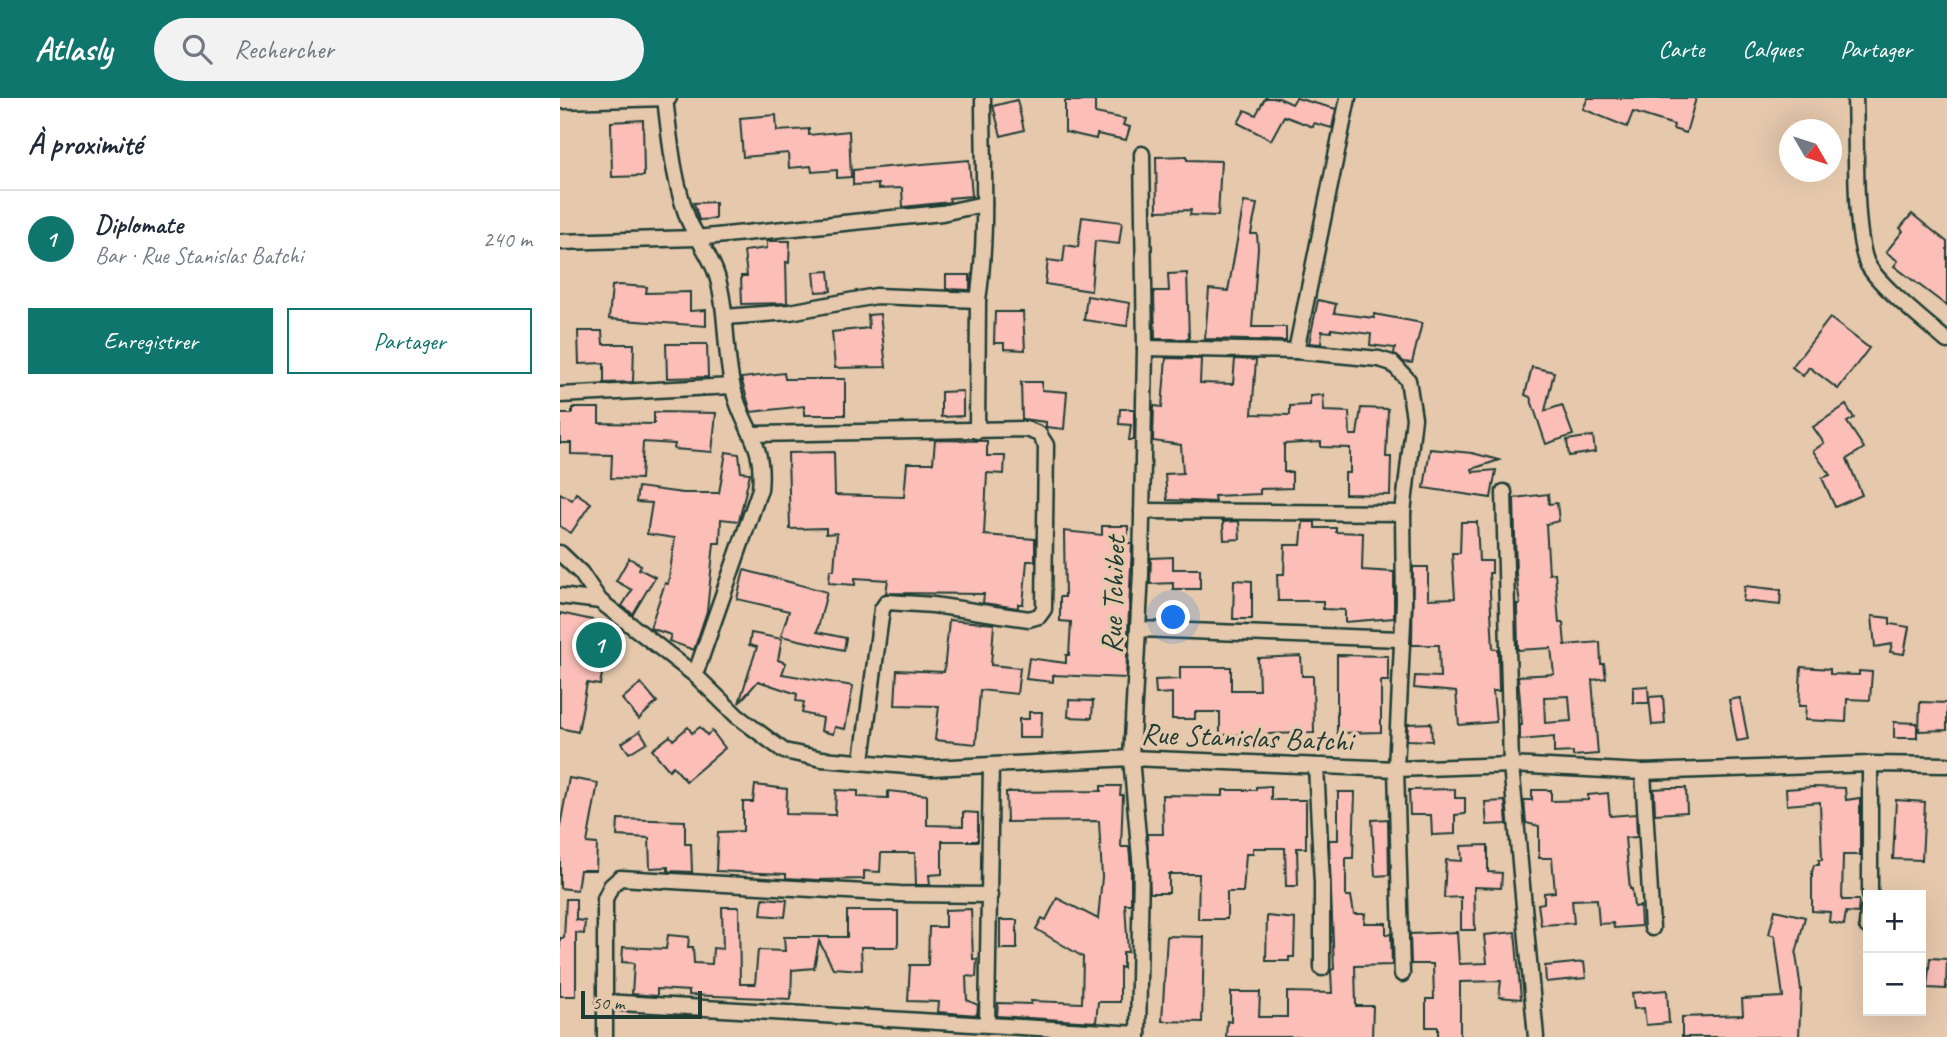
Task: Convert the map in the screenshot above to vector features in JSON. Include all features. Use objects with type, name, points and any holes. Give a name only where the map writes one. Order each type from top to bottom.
[{"type":"street","points":[[560,101],[667,98],[674,178],[696,238],[716,273],[725,317],[732,386],[744,421],[760,452],[760,489],[695,675]]},
{"type":"street","points":[[977,431],[978,300],[983,282],[983,98]]},
{"type":"street","points":[[1296,352],[1348,98]]},
{"type":"street","points":[[1855,98],[1861,229],[1867,262],[1881,280],[1947,341]]},
{"type":"street","name":"Rue Tchibet","points":[[1138,1035],[1141,869],[1131,758],[1139,629],[1145,348],[1142,154]]},
{"type":"street","points":[[560,242],[696,238],[942,212],[984,204]]},
{"type":"street","points":[[725,317],[790,312],[876,296],[978,300]]},
{"type":"street","points":[[1145,348],[1296,352],[1379,359],[1392,363],[1408,380],[1414,418],[1403,513],[1404,602],[1395,769],[1402,974]]},
{"type":"street","points":[[560,395],[732,386]]},
{"type":"street","points":[[752,434],[1026,429],[1039,434],[1046,445],[1044,609],[1039,616],[1029,619],[933,605],[887,602],[882,609],[874,655],[862,760]]},
{"type":"street","points":[[1504,492],[1510,765],[1536,1037]]},
{"type":"street","points":[[1142,511],[1403,513]]},
{"type":"street","name":"Rue Stanislas Batchi","points":[[560,553],[581,573],[600,601],[695,675],[737,716],[784,751],[822,759],[862,760],[931,768],[1131,758],[1395,769],[1510,765],[1643,772],[1870,764],[1947,765]]},
{"type":"street","points":[[560,596],[600,601]]},
{"type":"street","points":[[1139,629],[1400,639]]},
{"type":"street","points":[[1870,764],[1870,890]]},
{"type":"street","points":[[988,1023],[991,766]]},
{"type":"street","points":[[1316,766],[1322,883],[1322,968]]},
{"type":"street","points":[[1643,772],[1652,928]]},
{"type":"street","points":[[605,1037],[605,899],[611,886],[620,878],[900,894],[990,895]]},
{"type":"street","points":[[604,1002],[988,1023],[1138,1035]]},
{"type":"building","points":[[1265,98],[1279,98],[1292,104],[1296,98],[1336,109],[1332,128],[1314,123],[1313,127],[1284,116],[1271,140],[1238,123],[1245,110],[1256,115]]},
{"type":"building","points":[[1588,98],[1696,98],[1686,133],[1673,129],[1674,125],[1633,112],[1627,127],[1583,109]]},
{"type":"building","points":[[1017,100],[1024,130],[1001,136],[993,106]]},
{"type":"building","points":[[1065,101],[1095,101],[1095,113],[1125,119],[1123,125],[1130,127],[1126,140],[1097,134],[1096,139],[1065,132]]},
{"type":"building","points":[[776,115],[777,131],[809,129],[809,135],[849,131],[851,177],[837,178],[837,170],[812,172],[811,166],[789,168],[788,153],[743,157],[740,118]]},
{"type":"building","points":[[643,120],[644,176],[612,177],[611,122]]},
{"type":"building","points":[[1187,156],[1187,160],[1221,161],[1218,216],[1190,215],[1191,210],[1157,211],[1156,157]]},
{"type":"building","points":[[969,160],[972,196],[949,198],[950,202],[903,207],[902,188],[878,189],[878,184],[853,185],[853,170]]},
{"type":"building","points":[[715,202],[715,219],[699,220],[694,203]]},
{"type":"building","points":[[1244,202],[1257,204],[1251,234],[1257,234],[1258,248],[1252,327],[1286,327],[1286,341],[1205,339],[1209,289],[1228,291]]},
{"type":"building","points":[[1912,214],[1947,242],[1947,306],[1894,266],[1898,261],[1886,252],[1903,231],[1900,228]]},
{"type":"building","points":[[1082,217],[1122,222],[1119,244],[1095,241],[1091,291],[1045,284],[1048,260],[1063,262],[1065,245],[1078,247]]},
{"type":"building","points":[[767,241],[790,241],[789,263],[786,262],[787,303],[742,304],[741,276],[747,276],[744,251],[767,248]]},
{"type":"building","points":[[829,271],[831,291],[816,292],[814,272]]},
{"type":"building","points":[[1187,273],[1189,339],[1155,339],[1154,291],[1169,291],[1168,274]]},
{"type":"building","points":[[946,275],[970,275],[970,290],[946,289]]},
{"type":"building","points":[[612,286],[647,287],[646,293],[690,292],[690,311],[706,310],[706,326],[609,319]]},
{"type":"building","points":[[1087,296],[1130,303],[1127,326],[1084,320]]},
{"type":"building","points":[[1318,300],[1336,304],[1334,313],[1374,318],[1374,314],[1422,323],[1412,363],[1404,362],[1394,354],[1395,348],[1370,345],[1371,334],[1331,329],[1331,332],[1322,331],[1321,344],[1309,343]]},
{"type":"building","points":[[995,312],[1023,312],[1025,350],[1004,349],[1004,343],[994,343]]},
{"type":"building","points":[[880,314],[886,367],[835,368],[832,332],[869,328],[868,315]]},
{"type":"building","points":[[1830,318],[1869,348],[1838,389],[1809,367],[1803,376],[1792,367]]},
{"type":"building","points":[[578,331],[602,331],[603,344],[634,344],[633,382],[604,383],[604,363],[579,364]]},
{"type":"building","points":[[666,344],[707,344],[708,377],[667,378]]},
{"type":"building","points":[[1166,358],[1201,359],[1200,383],[1233,384],[1235,359],[1256,360],[1252,414],[1290,415],[1290,406],[1310,405],[1310,396],[1323,395],[1324,411],[1349,412],[1350,435],[1357,435],[1361,408],[1388,409],[1386,457],[1391,457],[1390,495],[1345,494],[1345,473],[1350,473],[1350,448],[1321,447],[1321,442],[1284,444],[1284,472],[1292,472],[1292,488],[1260,489],[1260,494],[1214,496],[1215,502],[1167,500],[1165,474],[1183,473],[1181,445],[1153,441],[1154,406],[1162,407]]},
{"type":"building","points":[[1532,367],[1554,372],[1545,411],[1562,405],[1573,435],[1546,444],[1530,397],[1525,395]]},
{"type":"building","points":[[784,373],[785,379],[845,379],[845,415],[804,415],[804,406],[751,412],[741,378]]},
{"type":"building","points":[[1021,382],[1042,382],[1042,390],[1067,392],[1064,429],[1046,427],[1046,422],[1022,419]]},
{"type":"building","points":[[963,391],[963,416],[941,417],[941,392]]},
{"type":"building","points":[[1846,405],[1854,418],[1847,422],[1864,448],[1847,459],[1862,495],[1835,507],[1822,478],[1830,475],[1813,451],[1824,443],[1813,427]]},
{"type":"building","points":[[572,408],[599,408],[599,423],[654,424],[654,412],[716,413],[712,452],[674,449],[675,444],[643,442],[641,479],[611,478],[612,455],[571,454],[571,443],[560,443],[560,414],[572,414]]},
{"type":"building","points":[[1120,409],[1134,409],[1134,440],[1129,440],[1131,425],[1119,424]]},
{"type":"building","points":[[1593,436],[1595,452],[1569,456],[1567,440]]},
{"type":"building","points":[[935,440],[987,441],[987,456],[1005,456],[1004,474],[987,473],[984,535],[1035,539],[1035,561],[1027,561],[1023,604],[1018,604],[1018,608],[983,603],[984,594],[886,593],[888,580],[855,578],[855,585],[829,583],[830,570],[834,570],[837,533],[826,534],[826,528],[790,529],[788,453],[834,452],[835,495],[904,497],[907,463],[933,463]]},
{"type":"building","points":[[1430,449],[1472,453],[1499,460],[1472,469],[1473,472],[1496,470],[1491,498],[1424,488]]},
{"type":"building","points":[[726,452],[739,454],[741,472],[750,473],[739,521],[721,519],[720,543],[714,543],[707,611],[694,650],[669,641],[671,635],[650,628],[665,583],[668,584],[675,538],[647,534],[652,503],[636,502],[638,487],[683,493],[719,493]]},
{"type":"building","points":[[560,493],[572,500],[576,493],[591,503],[571,533],[560,526]]},
{"type":"building","points":[[1548,494],[1549,504],[1557,503],[1559,521],[1546,524],[1549,574],[1555,573],[1559,623],[1563,623],[1565,645],[1600,642],[1601,664],[1604,664],[1606,678],[1592,680],[1598,754],[1573,756],[1573,752],[1554,753],[1554,737],[1520,740],[1522,725],[1518,676],[1554,674],[1551,648],[1518,650],[1517,604],[1520,604],[1516,574],[1514,498]],"holes":[[[1569,696],[1571,721],[1545,723],[1544,697]]]},
{"type":"building","points":[[1239,521],[1240,539],[1224,540],[1223,522]]},
{"type":"building","points":[[1303,522],[1315,522],[1315,528],[1336,528],[1336,532],[1363,533],[1362,570],[1394,572],[1394,618],[1345,622],[1345,610],[1323,609],[1323,601],[1278,601],[1277,574],[1284,574],[1285,545],[1301,545]]},
{"type":"building","points":[[1461,522],[1477,522],[1479,561],[1492,561],[1492,573],[1489,573],[1493,649],[1498,649],[1499,691],[1493,691],[1496,722],[1459,725],[1456,692],[1414,688],[1415,676],[1440,677],[1439,645],[1412,645],[1413,567],[1428,567],[1428,599],[1455,598],[1452,553],[1460,553]]},
{"type":"building","points":[[1102,526],[1128,526],[1128,543],[1132,543],[1126,678],[1053,675],[1053,682],[1026,679],[1029,658],[1066,663],[1066,655],[1069,655],[1071,622],[1060,621],[1060,597],[1065,597],[1064,531],[1102,535]]},
{"type":"building","points":[[1173,557],[1173,569],[1200,569],[1200,589],[1173,589],[1173,583],[1150,584],[1151,558]]},
{"type":"building","points":[[629,558],[641,565],[639,569],[655,577],[633,614],[622,606],[632,590],[616,581]]},
{"type":"building","points":[[744,570],[827,592],[817,632],[846,638],[844,650],[781,636],[789,611],[737,599]]},
{"type":"building","points":[[1234,580],[1252,581],[1252,619],[1233,619]]},
{"type":"building","points":[[1745,586],[1781,590],[1780,605],[1743,601]]},
{"type":"building","points":[[560,613],[611,624],[600,685],[587,683],[578,732],[560,728]]},
{"type":"building","points":[[1872,616],[1890,618],[1890,624],[1909,627],[1904,654],[1890,652],[1892,644],[1875,647]]},
{"type":"building","points":[[949,620],[994,624],[991,665],[1020,668],[1017,694],[980,690],[976,744],[935,740],[939,706],[895,705],[897,670],[944,672]]},
{"type":"building","points":[[751,633],[782,639],[778,660],[786,663],[782,674],[853,686],[845,729],[835,727],[833,734],[821,731],[823,718],[802,713],[804,702],[796,701],[797,694],[758,681],[739,703],[757,647],[749,645]]},
{"type":"building","points":[[1337,655],[1388,656],[1388,681],[1381,681],[1381,732],[1337,733]]},
{"type":"building","points":[[1301,656],[1302,676],[1313,676],[1314,733],[1220,735],[1220,712],[1195,712],[1195,719],[1172,719],[1172,693],[1156,694],[1155,680],[1180,679],[1180,667],[1231,667],[1231,690],[1259,690],[1258,658]]},
{"type":"building","points":[[1801,667],[1830,669],[1830,674],[1859,675],[1859,671],[1872,672],[1870,700],[1847,699],[1846,722],[1805,720],[1806,706],[1799,706]]},
{"type":"building","points":[[641,683],[657,702],[639,719],[622,699]]},
{"type":"building","points":[[1648,686],[1649,703],[1633,703],[1633,687]]},
{"type":"building","points":[[1663,696],[1665,724],[1652,725],[1649,697]]},
{"type":"building","points":[[1740,698],[1748,739],[1737,741],[1729,700]]},
{"type":"building","points":[[1069,700],[1093,701],[1092,718],[1068,717]]},
{"type":"building","points":[[1920,702],[1947,703],[1947,730],[1919,731]]},
{"type":"building","points":[[1029,712],[1042,712],[1041,738],[1019,738],[1019,719],[1029,719]]},
{"type":"building","points":[[1894,722],[1917,723],[1917,738],[1894,738]]},
{"type":"building","points":[[1431,723],[1432,741],[1407,740],[1408,724]]},
{"type":"building","points":[[688,727],[692,733],[700,727],[707,735],[712,731],[725,748],[686,781],[673,766],[669,770],[652,750],[670,736],[673,740]]},
{"type":"building","points":[[640,731],[647,742],[629,753],[622,743]]},
{"type":"building","points":[[569,778],[598,783],[587,843],[597,844],[596,870],[580,870],[577,890],[560,888],[560,826]]},
{"type":"building","points":[[755,785],[787,789],[786,814],[835,815],[836,790],[858,791],[858,797],[888,798],[888,791],[927,795],[927,825],[963,826],[963,812],[978,813],[978,841],[942,841],[942,874],[929,875],[930,885],[916,885],[915,853],[881,853],[880,872],[864,871],[864,879],[817,880],[786,878],[786,874],[716,871],[718,832],[743,831],[743,802],[753,802]]},
{"type":"building","points":[[1101,786],[1121,786],[1121,847],[1129,847],[1131,869],[1131,904],[1125,904],[1128,952],[1123,952],[1123,968],[1120,967],[1120,1002],[1098,1002],[1096,1022],[997,1016],[998,1003],[1082,1003],[1083,957],[1036,929],[1042,918],[1046,920],[1057,898],[1098,919],[1102,877],[1099,821],[1007,822],[1006,792],[1101,791]]},
{"type":"building","points":[[1271,786],[1271,800],[1306,800],[1306,848],[1297,848],[1298,886],[1286,886],[1285,848],[1253,848],[1253,854],[1246,854],[1243,892],[1227,892],[1227,919],[1198,919],[1199,874],[1169,874],[1169,893],[1150,893],[1147,834],[1163,834],[1162,795],[1223,796],[1223,790],[1256,790],[1256,787]]},
{"type":"building","points":[[1686,788],[1687,812],[1655,814],[1654,789]]},
{"type":"building","points":[[1845,788],[1846,800],[1860,798],[1860,855],[1843,855],[1842,900],[1859,900],[1858,913],[1846,912],[1844,925],[1829,922],[1830,912],[1812,911],[1812,872],[1814,865],[1819,865],[1819,860],[1822,860],[1820,802],[1787,805],[1786,789]]},
{"type":"building","points":[[1455,789],[1455,798],[1465,798],[1465,814],[1455,815],[1455,834],[1432,835],[1431,815],[1410,815],[1409,790]]},
{"type":"building","points":[[1532,790],[1551,790],[1551,801],[1588,800],[1588,795],[1608,793],[1610,816],[1636,814],[1637,837],[1625,838],[1630,889],[1634,907],[1640,906],[1641,926],[1614,928],[1613,923],[1599,924],[1597,899],[1572,900],[1574,923],[1541,925],[1538,904],[1544,903],[1544,893],[1555,892],[1552,858],[1539,858],[1539,826],[1526,823],[1524,800],[1532,800]]},
{"type":"building","points":[[1338,792],[1355,792],[1353,858],[1346,858],[1346,896],[1351,896],[1354,914],[1365,914],[1364,923],[1386,923],[1386,935],[1391,934],[1392,965],[1355,966],[1356,1006],[1373,1006],[1372,1037],[1226,1037],[1227,1021],[1231,1022],[1231,992],[1260,992],[1259,1017],[1287,1017],[1287,992],[1332,993],[1331,970],[1334,969],[1329,840],[1338,840]]},
{"type":"building","points":[[1896,800],[1925,802],[1922,860],[1893,859]]},
{"type":"building","points":[[1505,801],[1507,824],[1487,825],[1485,802]]},
{"type":"building","points":[[618,819],[685,821],[685,844],[691,844],[692,872],[668,871],[668,867],[650,868],[649,838],[617,836]]},
{"type":"building","points":[[1388,819],[1389,875],[1375,876],[1372,820]]},
{"type":"building","points":[[1488,845],[1488,872],[1502,873],[1501,888],[1474,887],[1475,930],[1461,930],[1461,897],[1444,898],[1446,860],[1462,861],[1461,846]]},
{"type":"building","points":[[763,898],[787,900],[785,917],[761,915]]},
{"type":"building","points":[[566,899],[576,899],[576,920],[585,921],[584,934],[576,933],[576,996],[560,996],[560,938],[564,938]]},
{"type":"building","points":[[722,907],[739,907],[740,984],[755,984],[758,950],[785,951],[784,937],[847,937],[847,911],[898,911],[898,947],[861,947],[862,970],[833,968],[819,941],[814,968],[792,970],[791,999],[689,995],[689,991],[657,989],[657,996],[632,994],[634,963],[622,962],[623,947],[666,949],[668,935],[689,937],[688,947],[693,947],[694,963],[712,964],[713,948],[723,949]]},
{"type":"building","points":[[971,909],[973,959],[977,959],[976,977],[966,976],[967,1000],[978,1005],[977,1015],[938,1012],[939,1002],[908,1001],[910,965],[928,965],[929,927],[945,927],[945,910]]},
{"type":"building","points":[[1775,910],[1805,917],[1796,954],[1801,990],[1799,1037],[1682,1037],[1682,1017],[1743,1015],[1742,999],[1783,997],[1775,936],[1769,934]]},
{"type":"building","points":[[1267,916],[1295,919],[1294,957],[1289,957],[1289,961],[1266,961]]},
{"type":"building","points":[[1000,920],[1017,920],[1017,949],[1000,949]]},
{"type":"building","points":[[1457,932],[1459,964],[1487,963],[1484,935],[1515,932],[1521,999],[1499,997],[1501,981],[1460,982],[1460,1037],[1438,1037],[1438,1027],[1426,1027],[1426,999],[1434,999],[1433,964],[1411,964],[1410,934]]},
{"type":"building","points":[[1167,936],[1204,937],[1202,1022],[1162,1021]]},
{"type":"building","points":[[1930,958],[1947,959],[1946,989],[1927,988]]},
{"type":"building","points":[[1584,962],[1586,978],[1546,982],[1545,966]]},
{"type":"building","points":[[1667,990],[1669,1023],[1646,1025],[1644,1008],[1634,1009],[1632,993]]},
{"type":"place","name":"Diplomate","points":[[599,645]]}]
